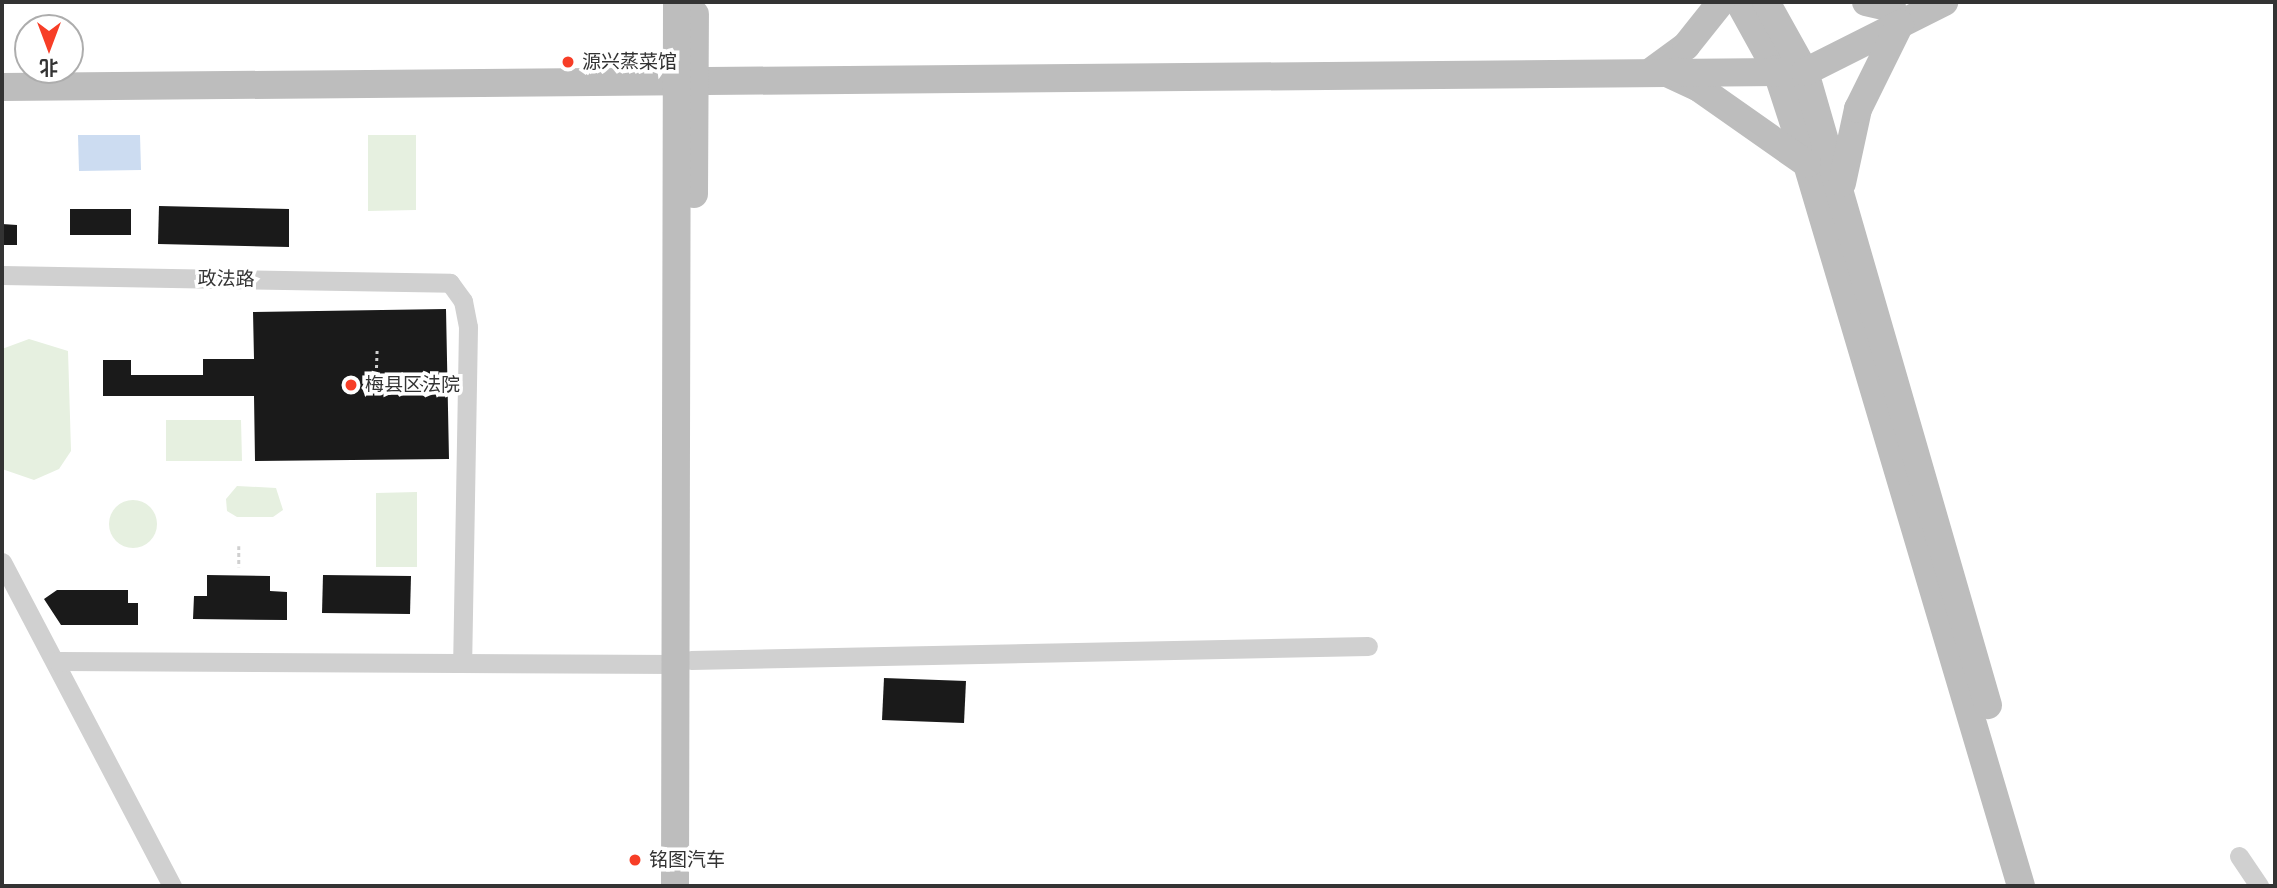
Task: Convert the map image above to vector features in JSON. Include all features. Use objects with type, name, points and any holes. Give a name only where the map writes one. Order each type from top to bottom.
[{"type":"street","points":[[677,2],[684,80],[684,662],[690,886]]},
{"type":"street","points":[[684,80],[695,2]]},
{"type":"street","points":[[1657,70],[1686,46],[1721,2]]},
{"type":"street","points":[[1739,2],[1793,66],[1807,164],[2021,886]]},
{"type":"street","points":[[1766,2],[1842,189],[2037,886]]},
{"type":"street","points":[[2,87],[1657,70],[1793,66],[1891,9],[1944,2]]},
{"type":"street","points":[[1842,189],[1858,109],[1891,9]]},
{"type":"street","points":[[1657,70],[1699,88],[1807,164]]},
{"type":"street","name":"政法路","points":[[2,275],[450,283],[463,300],[468,327],[462,663]]},
{"type":"street","points":[[2,562],[58,661],[172,886]]},
{"type":"street","points":[[58,661],[684,662],[1368,646]]},
{"type":"street","points":[[675,886],[684,662]]},
{"type":"street","points":[[2239,856],[2259,886]]},
{"type":"path","points":[[376,375],[377,348]]},
{"type":"path","points":[[239,546],[239,566]]},
{"type":"green space","points":[[368,135],[416,135],[416,210],[368,211]]},
{"type":"green space","points":[[29,339],[68,351],[71,451],[59,469],[34,480],[2,469],[2,349]]},
{"type":"green space","points":[[166,420],[241,420],[242,461],[166,461]]},
{"type":"green space","points":[[237,486],[276,488],[283,510],[273,517],[237,517],[227,511],[226,499]]},
{"type":"green space","points":[[417,492],[417,567],[376,567],[376,493]]},
{"type":"green space","points":[[133,500],[150,507],[157,524],[150,541],[133,548],[116,541],[109,524],[116,507]]},
{"type":"water","points":[[78,135],[140,135],[141,170],[79,171]]},
{"type":"building","points":[[159,206],[289,209],[289,247],[158,244]]},
{"type":"building","points":[[70,209],[131,209],[131,235],[70,235]]},
{"type":"building","points":[[2,224],[17,225],[17,245],[2,245]]},
{"type":"building","name":"梅县区法院","points":[[446,309],[449,459],[255,461],[254,396],[103,396],[103,360],[131,360],[131,375],[203,375],[203,359],[254,359],[253,312]]},
{"type":"building","points":[[207,575],[270,576],[270,591],[287,592],[287,620],[193,619],[194,596],[207,596]]},
{"type":"building","points":[[323,575],[411,576],[410,614],[322,613]]},
{"type":"building","points":[[57,590],[128,590],[128,603],[138,603],[138,625],[61,625],[44,599]]},
{"type":"building","points":[[884,678],[966,681],[964,723],[882,720]]},
{"type":"place","name":"源兴蒸菜馆","points":[[568,62]]},
{"type":"place","name":"梅县区法院","points":[[351,385]]},
{"type":"place","name":"铭图汽车","points":[[635,860]]}]
